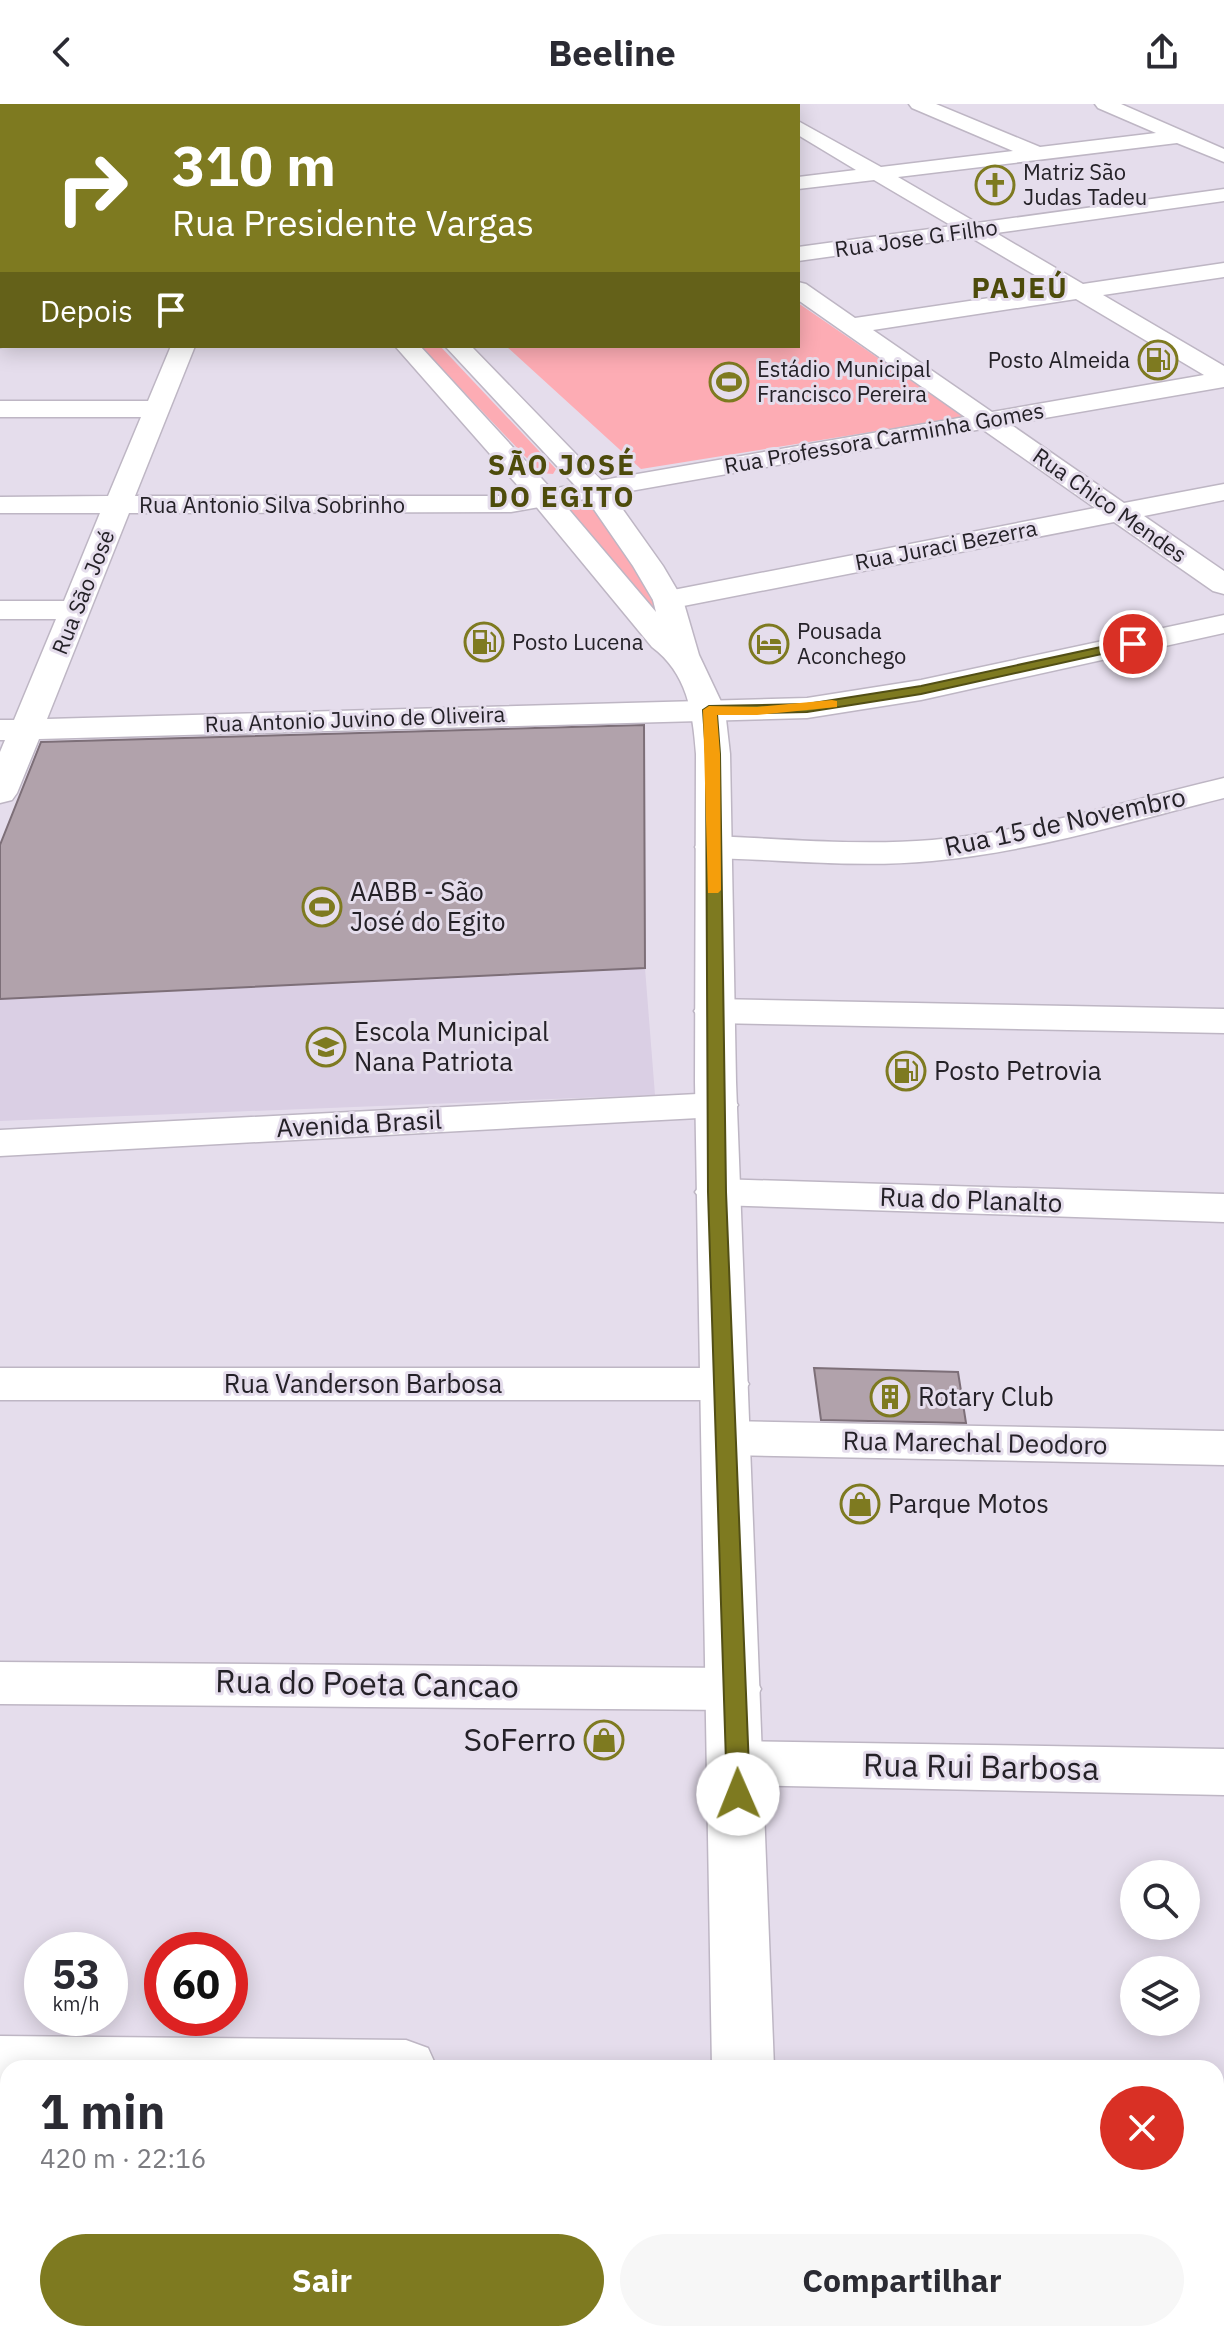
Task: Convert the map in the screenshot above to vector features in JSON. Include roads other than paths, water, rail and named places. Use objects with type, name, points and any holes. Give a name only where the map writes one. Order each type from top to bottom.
[{"type":"street","points":[[906,104],[907,109],[993,158]]},
{"type":"street","points":[[919,104],[1036,153]]},
{"type":"street","points":[[1105,104],[1224,156]]},
{"type":"street","points":[[802,123],[888,172],[975,230],[1079,292]]},
{"type":"street","points":[[800,183],[1036,153],[1187,138],[1224,143]]},
{"type":"street","points":[[888,172],[1001,226],[1224,378]]},
{"type":"street","name":"Rua Jose G Filho","points":[[800,254],[1224,195]]},
{"type":"street","points":[[873,342],[1105,296],[1182,276],[1224,270]]},
{"type":"street","points":[[1182,276],[1215,288]]},
{"type":"street","points":[[1130,301],[1215,288]]},
{"type":"street","name":"Rua Chico Mendes","points":[[800,290],[1224,585]]},
{"type":"street","points":[[850,326],[1079,292],[1130,301],[1224,354]]},
{"type":"street","name":"Rua São José","points":[[0,793],[12,730],[77,610],[182,348]]},
{"type":"street","points":[[409,348],[544,498],[663,640],[683,655]]},
{"type":"street","points":[[459,348],[594,489],[668,600],[683,655],[709,710],[713,754],[717,1192],[738,1763],[743,2060]]},
{"type":"street","name":"Rua Professora Carminha Gomes","points":[[544,498],[1224,378]]},
{"type":"street","points":[[0,409],[156,409]]},
{"type":"street","name":"Rua Juraci Bezerra","points":[[668,600],[1224,492]]},
{"type":"street","name":"Rua Antonio Silva Sobrinho","points":[[0,505],[511,504],[544,498]]},
{"type":"street","points":[[0,610],[77,610]]},
{"type":"street","name":"Rua Antonio Juvino de Oliveira","points":[[12,730],[807,708],[921,690],[1224,624]]},
{"type":"street","name":"Rua 15 de Novembro","points":[[713,847],[909,851],[962,847],[1224,788]]},
{"type":"street","points":[[714,1011],[1224,1021]]},
{"type":"street","name":"Avenida Brasil","points":[[0,1143],[717,1105]]},
{"type":"street","name":"Rua do Planalto","points":[[717,1192],[1224,1208]]},
{"type":"street","name":"Rua Vanderson Barbosa","points":[[0,1384],[725,1384]]},
{"type":"street","name":"Rua Marechal Deodoro","points":[[726,1438],[1224,1448]]},
{"type":"street","name":"Rua do Poeta Cancao","points":[[0,1683],[195,1682],[734,1689]]},
{"type":"street","name":"Rua Rui Barbosa","points":[[738,1763],[1224,1772]]},
{"type":"place","name":"Matriz São Judas Tadeu","points":[[995,185]]},
{"type":"place","name":"Posto Almeida","points":[[1158,360]]},
{"type":"place","name":"Estádio Municipal Francisco Pereira","points":[[729,382]]},
{"type":"place","name":"Posto Lucena","points":[[484,642]]},
{"type":"place","name":"Pousada Aconchego","points":[[769,644]]},
{"type":"place","name":"AABB - São José do Egito","points":[[322,907]]},
{"type":"place","name":"Escola Municipal Nana Patriota","points":[[326,1047]]},
{"type":"place","name":"Posto Petrovia","points":[[906,1071]]},
{"type":"place","name":"Rotary Club","points":[[890,1397]]},
{"type":"place","name":"Parque Motos","points":[[860,1504]]},
{"type":"place","name":"SoFerro","points":[[604,1740]]},
{"type":"district","name":"PAJEÚ","points":[[1020,288]]},
{"type":"district","name":"SÃO JOSÉ DO EGITO","points":[[562,481]]}]
